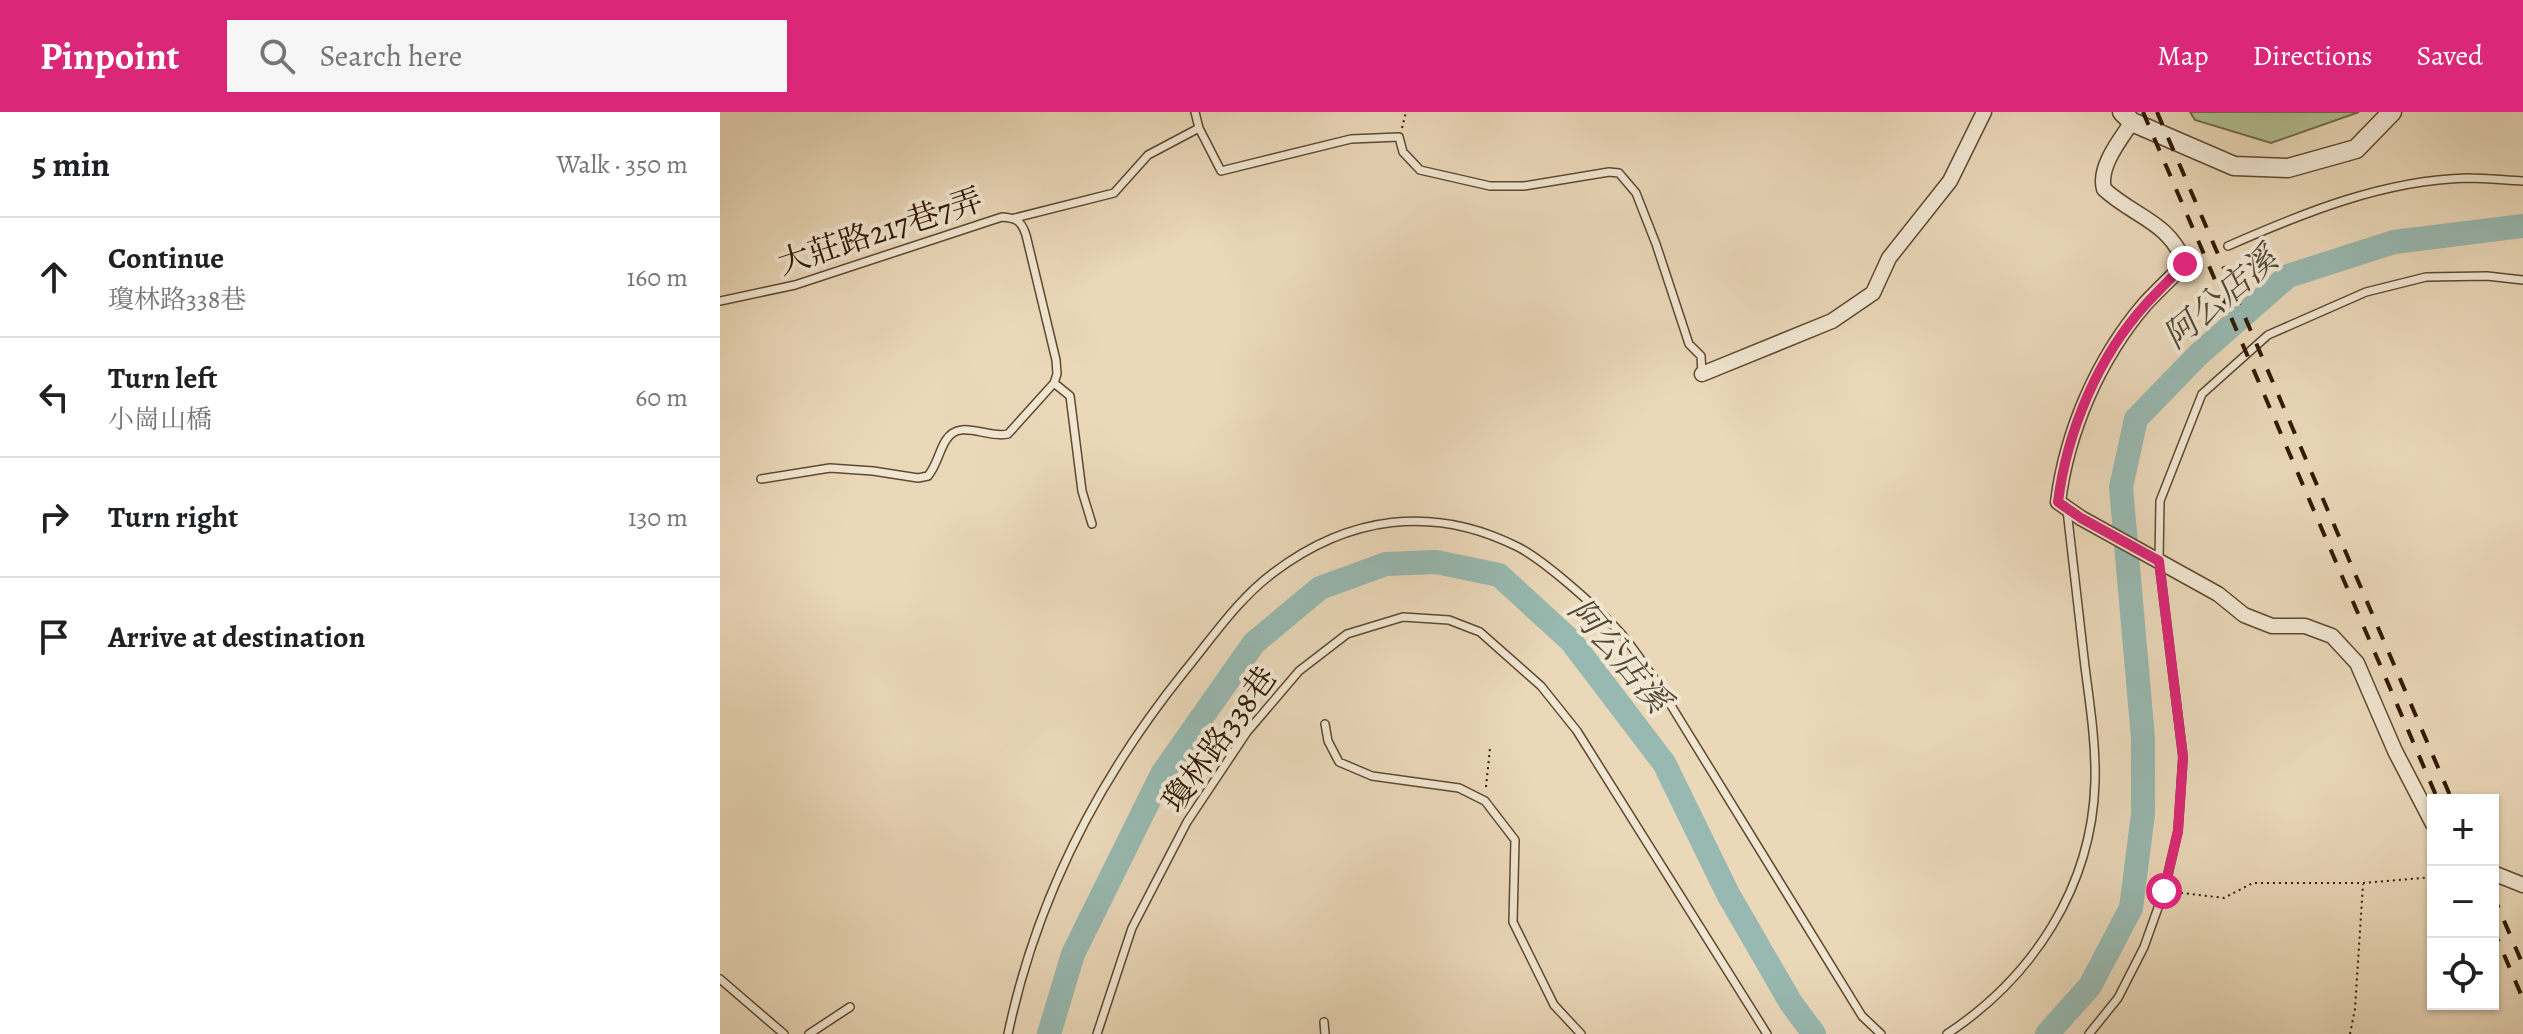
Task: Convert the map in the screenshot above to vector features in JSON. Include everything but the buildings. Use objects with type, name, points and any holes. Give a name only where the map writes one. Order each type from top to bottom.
[{"type":"street","points":[[1702,374],[1832,321],[1873,293],[1889,258],[1950,181],[1984,112]]},
{"type":"street","points":[[2392,112],[2356,149],[2288,168],[2234,166],[2127,117],[2104,171],[2101,181],[2104,189],[2158,224],[2179,249],[2185,264],[2145,305],[2107,359],[2079,417],[2062,471],[2058,502],[2081,518],[2218,594],[2244,615],[2272,626],[2305,626],[2332,636],[2357,663],[2395,751],[2427,812]]},
{"type":"street","points":[[2499,875],[2523,885]]},
{"type":"lane","points":[[1195,112],[1199,128],[1221,171],[1351,139],[1399,137],[1403,152],[1420,170],[1490,186],[1524,186],[1619,173],[1636,193],[1689,344],[1701,356],[1702,374]]},
{"type":"lane","points":[[1015,218],[1114,193],[1148,155],[1199,128]]},
{"type":"lane","points":[[2228,246],[2287,220],[2375,192],[2467,178],[2523,181]]},
{"type":"lane","name":"大莊路217巷7弄","points":[[720,301],[795,285],[1002,217],[1015,218],[1023,224],[1056,360],[1054,383]]},
{"type":"lane","points":[[2089,1034],[2118,998],[2144,947],[2164,891],[2178,831],[2183,757],[2157,560],[2160,501],[2202,394],[2268,335],[2366,292],[2426,277],[2487,276],[2523,280]]},
{"type":"lane","points":[[761,479],[830,468],[918,478],[928,476],[945,441],[954,430],[998,436],[1008,434],[1054,383],[1070,396],[1082,491],[1092,524]]},
{"type":"lane","points":[[1947,1034],[1978,1014],[2027,965],[2069,897],[2088,836],[2095,783],[2092,725],[2066,508]]},
{"type":"lane","points":[[1008,1034],[1033,941],[1058,877],[1105,785],[1161,701],[1234,610],[1272,574],[1311,548],[1346,531],[1391,522],[1434,521],[1477,530],[1521,548],[1565,582],[1618,630],[1656,681],[1862,1016],[1881,1034]]},
{"type":"lane","name":"瓊林路338巷","points":[[1097,1034],[1132,928],[1152,884],[1187,822],[1247,732],[1299,671],[1347,634],[1403,617],[1449,620],[1480,632],[1541,686],[1577,731],[1767,1034]]},
{"type":"lane","points":[[1325,724],[1328,741],[1339,762],[1372,776],[1459,788],[1485,801],[1515,840],[1513,922],[1554,1005],[1581,1034]]},
{"type":"lane","points":[[720,979],[784,1034]]},
{"type":"lane","points":[[809,1034],[850,1007]]},
{"type":"lane","points":[[1324,1022],[1325,1034]]},
{"type":"path","points":[[1399,137],[1406,112]]},
{"type":"path","points":[[1485,801],[1490,748]]},
{"type":"path","points":[[2164,891],[2224,898],[2253,883],[2363,883],[2427,878]]},
{"type":"path","points":[[2350,1034],[2355,1009],[2363,883]]},
{"type":"green space","points":[[2190,112],[2359,112],[2271,143],[2195,120]]},
{"type":"waterway","name":"阿公店溪","points":[[2047,1034],[2090,986],[2131,908],[2143,814],[2143,738],[2121,487],[2136,419],[2198,355],[2288,276],[2394,242],[2523,226]]},
{"type":"waterway","name":"阿公店溪","points":[[1049,1034],[1073,954],[1162,774],[1254,643],[1320,588],[1386,564],[1436,562],[1499,575],[1571,641],[1664,763],[1728,894],[1791,1003],[1814,1034]]},
{"type":"railway","points":[[2143,112],[2435,794]]},
{"type":"railway","points":[[2157,112],[2449,794]]},
{"type":"railway","points":[[2499,909],[2523,965]]},
{"type":"railway","points":[[2497,938],[2523,999]]},
{"type":"route","points":[[2164,891],[2178,831],[2183,757],[2159,561],[2058,502],[2062,471],[2079,417],[2107,359],[2145,305],[2185,264]]}]
